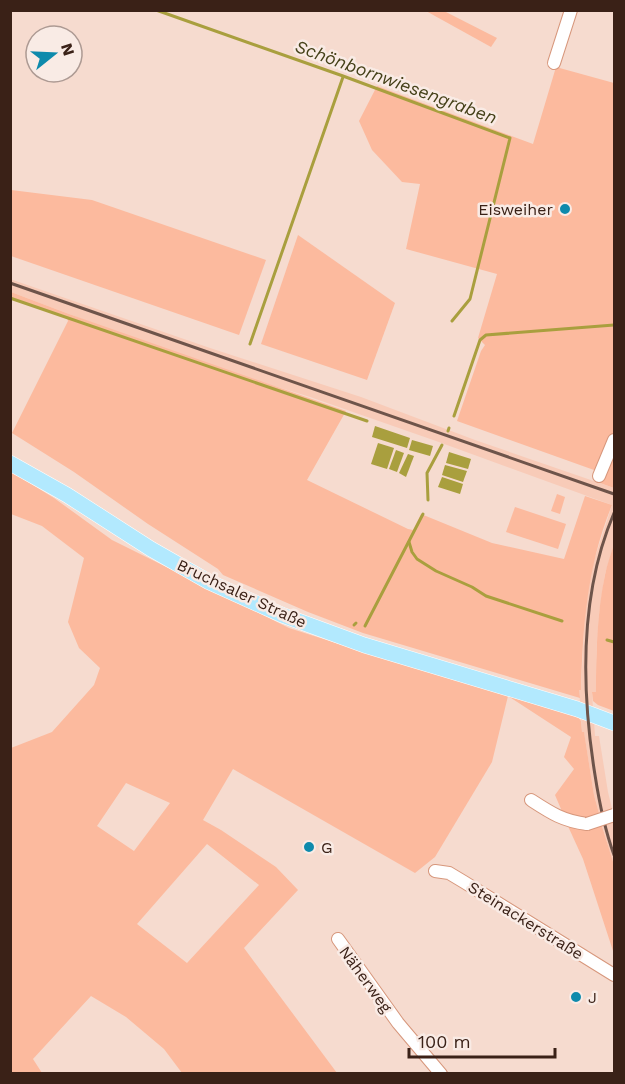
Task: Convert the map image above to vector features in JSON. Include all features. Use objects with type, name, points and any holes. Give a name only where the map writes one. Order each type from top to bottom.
[{"type":"main road","name":"Bruchsaler Straße","points":[[10,463],[209,582],[282,615],[364,645],[593,714],[615,723]]},
{"type":"street","points":[[554,63],[572,10]]},
{"type":"street","points":[[599,476],[615,440]]},
{"type":"street","points":[[531,800],[554,815],[572,822],[587,824],[615,815]]},
{"type":"street","name":"Steinackerstraße","points":[[435,872],[449,873],[615,975]]},
{"type":"street","name":"Näherweg","points":[[338,939],[398,1023],[441,1074]]},
{"type":"shaded area","points":[[426,11],[444,11],[497,38],[491,47]]},
{"type":"shaded area","points":[[556,67],[614,83],[614,488],[600,483],[594,470],[457,421],[485,345],[478,338],[497,274],[406,249],[420,184],[402,182],[372,150],[359,121],[377,86],[533,144]]},
{"type":"shaded area","points":[[11,190],[92,200],[266,260],[239,335],[11,256]]},
{"type":"shaded area","points":[[298,235],[395,303],[367,380],[261,344]]},
{"type":"shaded area","points":[[10,279],[361,397],[475,440],[614,488],[614,544],[605,574],[599,614],[596,692],[592,693],[595,736],[599,736],[614,817],[614,865],[594,795],[582,732],[579,690],[581,689],[585,612],[591,570],[612,505],[310,397],[196,362],[11,292]]},
{"type":"shaded area","points":[[11,292],[346,411],[307,480],[408,529],[413,530],[421,514],[492,543],[564,559],[585,496],[612,505],[597,550],[588,596],[580,698],[363,633],[223,575],[218,569],[74,472],[12,433],[68,321],[67,318],[11,299]]},
{"type":"shaded area","points":[[375,426],[410,438],[407,448],[372,437]]},
{"type":"shaded area","points":[[412,440],[433,446],[430,456],[409,450]]},
{"type":"shaded area","points":[[378,443],[394,448],[387,469],[371,464]]},
{"type":"shaded area","points":[[396,450],[404,453],[397,472],[389,469]]},
{"type":"shaded area","points":[[449,452],[471,459],[468,469],[446,463]]},
{"type":"shaded area","points":[[408,454],[414,456],[406,477],[399,473]]},
{"type":"shaded area","points":[[445,465],[467,471],[463,482],[442,475]]},
{"type":"shaded area","points":[[10,471],[54,498],[112,540],[289,628],[508,696],[492,762],[435,857],[415,873],[233,769],[203,820],[276,867],[298,890],[244,948],[337,1073],[182,1073],[164,1049],[126,1017],[91,996],[33,1059],[42,1073],[11,1073],[11,748],[52,732],[94,685],[100,668],[79,648],[68,622],[84,558],[42,526],[11,514]],"holes":[[[126,783],[170,803],[134,851],[97,826]],[[207,844],[259,885],[187,963],[137,924]]]},
{"type":"shaded area","points":[[442,477],[463,484],[460,494],[438,487]]},
{"type":"shaded area","points":[[557,494],[565,497],[560,514],[551,511]]},
{"type":"shaded area","points":[[515,507],[566,524],[558,549],[506,532]]},
{"type":"shaded area","points":[[614,544],[614,711],[593,701],[592,692],[596,692],[602,589]]},
{"type":"shaded area","points":[[508,696],[578,717],[581,721],[600,817],[587,821],[564,816],[555,795],[574,769],[564,757],[571,737]]},
{"type":"shaded area","points":[[601,823],[614,865],[614,954],[583,859],[567,824]]},
{"type":"waterway","name":"Schönbornwiesengraben","points":[[156,10],[510,138],[470,299],[452,321]]},
{"type":"waterway","points":[[250,344],[343,77]]},
{"type":"waterway","points":[[10,298],[367,421]]},
{"type":"waterway","points":[[454,416],[480,340],[486,335],[614,325]]},
{"type":"waterway","points":[[428,500],[427,473],[442,445]]},
{"type":"waterway","points":[[365,626],[423,514]]},
{"type":"waterway","points":[[409,542],[417,559],[436,571],[486,596],[562,621]]},
{"type":"waterway","points":[[607,640],[614,642]]},
{"type":"railway","points":[[10,283],[614,494]]},
{"type":"railway","points":[[614,513],[594,576],[586,642],[590,742],[603,815],[614,855]]},
{"type":"place","name":"Eisweiher","points":[[565,209]]},
{"type":"place","name":"G","points":[[309,847]]},
{"type":"place","name":"J","points":[[576,997]]}]
